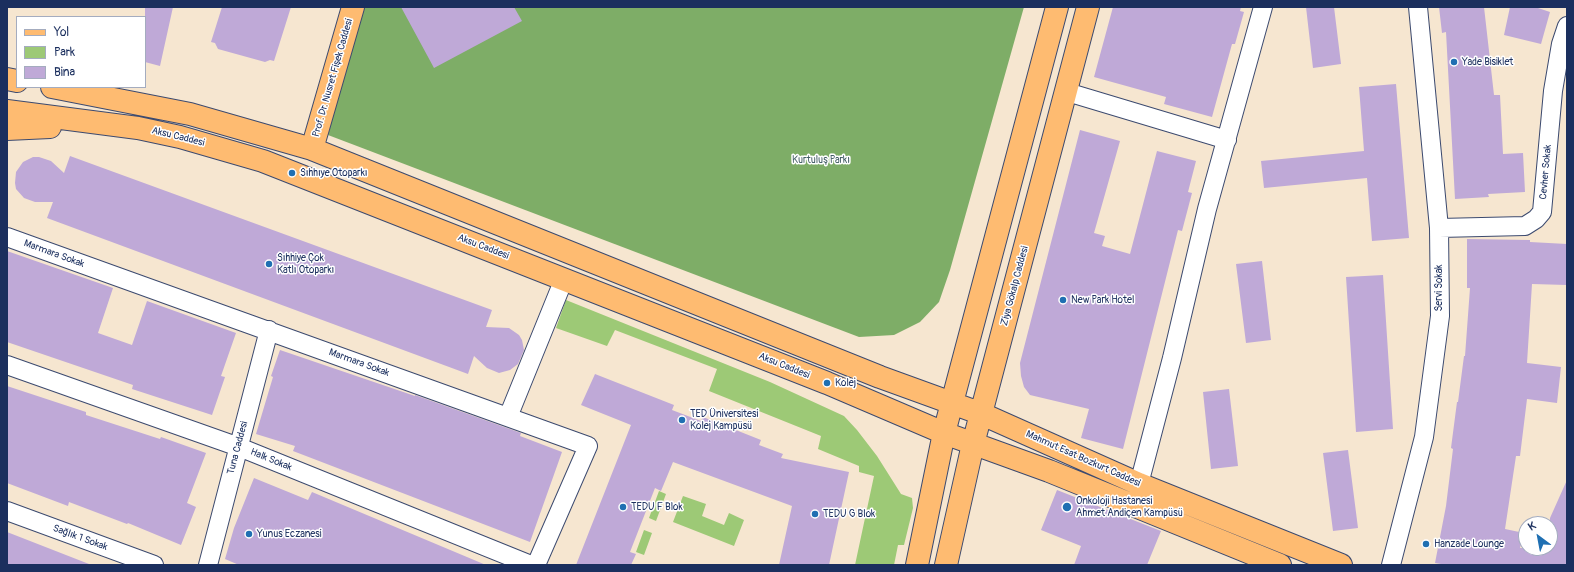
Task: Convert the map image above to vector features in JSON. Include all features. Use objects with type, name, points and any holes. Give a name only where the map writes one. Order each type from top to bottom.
[{"type":"main road","name":"Prof. Dr. Nusret Fişek Caddesi","points":[[312,149],[354,7]]},
{"type":"main road","points":[[917,565],[944,433],[1057,7]]},
{"type":"main road","name":"Ziya Gökalp Caddesi","points":[[946,565],[973,444],[1067,92],[1088,7]]},
{"type":"main road","points":[[57,88],[190,114],[312,149],[873,374],[952,403]]},
{"type":"main road","name":"Aksu Caddesi","points":[[7,111],[138,128],[180,137],[263,161],[827,383],[973,444]]},
{"type":"main road","points":[[7,129],[101,123]]},
{"type":"main road","name":"Mahmut Esat Bozkurt Caddesi","points":[[952,403],[982,414],[1139,484],[1341,565]]},
{"type":"main road","points":[[973,444],[1049,471],[1280,565]]},
{"type":"street","points":[[1139,484],[1172,358],[1207,209],[1263,7]]},
{"type":"street","name":"Servi Sokak","points":[[1391,565],[1424,437],[1440,316],[1439,228],[1418,7]]},
{"type":"street","name":"Cevher Sokak","points":[[1439,228],[1525,226],[1536,219],[1542,212],[1553,91],[1561,44],[1567,26]]},
{"type":"street","points":[[1067,92],[1227,140]]},
{"type":"street","name":"Marmara Sokak","points":[[7,237],[588,446],[536,565]]},
{"type":"street","points":[[508,417],[564,279]]},
{"type":"street","name":"Tuna Caddesi","points":[[208,565],[269,330]]},
{"type":"street","name":"Halk Sokak","points":[[7,365],[239,446],[530,565]]},
{"type":"street","name":"Sağlık 1 Sokak","points":[[7,512],[154,565]]},
{"type":"green space","name":"Kurtuluş Parkı","points":[[362,7],[1024,7],[950,270],[939,302],[920,322],[894,335],[859,337],[328,135]]},
{"type":"green space","points":[[566,300],[770,382],[844,416],[877,456],[901,494],[912,498],[913,508],[904,545],[898,545],[894,565],[855,565],[874,476],[859,472],[859,466],[818,449],[821,436],[709,391],[717,369],[615,330],[607,346],[556,328]]},
{"type":"green space","points":[[659,491],[666,494],[656,521],[649,518]]},
{"type":"green space","points":[[683,496],[706,504],[702,516],[724,525],[729,513],[744,520],[734,546],[673,522]]},
{"type":"green space","points":[[644,530],[652,533],[644,555],[636,552]]},
{"type":"building","points":[[145,7],[173,7],[160,66],[146,62]]},
{"type":"building","points":[[222,7],[291,7],[274,61],[270,60],[265,62],[218,49],[215,43],[211,42]]},
{"type":"building","points":[[401,7],[514,7],[522,21],[434,68]]},
{"type":"building","points":[[1113,7],[1241,7],[1240,11],[1244,12],[1235,44],[1232,44],[1212,117],[1164,104],[1166,97],[1094,77]]},
{"type":"building","points":[[1306,7],[1334,7],[1341,64],[1313,68]]},
{"type":"building","points":[[1439,7],[1484,7],[1494,95],[1500,95],[1503,154],[1523,153],[1525,192],[1488,194],[1489,197],[1455,199],[1446,32],[1442,33]]},
{"type":"building","points":[[1510,7],[1535,7],[1550,12],[1541,44],[1504,35]]},
{"type":"building","points":[[1396,84],[1409,238],[1372,241],[1367,178],[1264,188],[1261,161],[1364,151],[1359,87]]},
{"type":"building","points":[[1080,130],[1120,141],[1094,233],[1105,236],[1102,246],[1130,254],[1157,151],[1196,161],[1188,192],[1192,193],[1182,231],[1178,230],[1123,449],[1081,438],[1089,409],[1030,395],[1024,387],[1021,376],[1020,363]]},
{"type":"building","name":"Sıhhiye Çok Katlı Otoparkı","points":[[70,156],[492,310],[486,327],[509,328],[519,335],[522,340],[524,350],[518,364],[510,370],[499,373],[487,368],[474,356],[468,374],[47,218],[53,202],[35,202],[24,198],[16,189],[16,172],[23,162],[33,157],[39,157],[51,161],[64,173]]},
{"type":"building","points":[[1467,239],[1530,240],[1530,242],[1567,244],[1567,285],[1532,284],[1527,363],[1561,367],[1557,403],[1527,399],[1520,456],[1516,456],[1505,529],[1518,532],[1518,556],[1558,556],[1558,516],[1551,516],[1567,480],[1567,565],[1447,565],[1435,563],[1446,506],[1453,449],[1451,448],[1465,356],[1470,288],[1467,288]]},
{"type":"building","points":[[7,251],[113,288],[98,333],[132,345],[147,301],[236,333],[221,376],[225,377],[212,415],[132,389],[133,385],[7,342]]},
{"type":"building","points":[[1262,261],[1271,340],[1246,343],[1236,264]]},
{"type":"building","points":[[1383,275],[1393,429],[1356,432],[1346,277]]},
{"type":"building","points":[[280,350],[415,395],[521,433],[520,436],[562,452],[530,542],[293,451],[295,446],[256,434],[273,377],[271,376]]},
{"type":"building","points":[[595,374],[674,405],[672,410],[701,421],[703,417],[761,440],[759,445],[783,454],[781,458],[849,472],[829,565],[779,565],[792,506],[673,462],[661,491],[655,488],[630,552],[636,554],[631,565],[576,565],[631,425],[581,405]]},
{"type":"building","points":[[7,386],[86,412],[86,415],[160,439],[161,437],[206,453],[187,503],[196,507],[181,545],[128,523],[127,524],[69,502],[68,506],[7,483]]},
{"type":"building","points":[[1229,389],[1238,466],[1211,469],[1203,392]]},
{"type":"building","points":[[1348,450],[1358,528],[1333,531],[1323,453]]},
{"type":"building","points":[[254,478],[308,500],[312,492],[486,565],[239,565],[225,559],[234,528]]},
{"type":"building","points":[[1057,490],[1161,531],[1147,565],[1074,565],[1081,546],[1041,530]]},
{"type":"building","points":[[7,532],[89,564],[89,565],[7,565]]},
{"type":"place","name":"Yade Bisiklet","points":[[1454,62]]},
{"type":"place","name":"Sıhhıye Otoparkı","points":[[292,173]]},
{"type":"place","name":"Sıhhiye Çok Katlı Otoparkı","points":[[269,264]]},
{"type":"place","name":"New Park Hotel","points":[[1063,300]]},
{"type":"place","name":"Kolej","points":[[827,383]]},
{"type":"place","name":"TED Üniversitesi Kolej Kampüsü","points":[[682,420]]},
{"type":"place","name":"TEDU F Blok","points":[[623,507]]},
{"type":"place","name":"Onkoloji Hastanesi Ahmet Andiçen Kampüsü","points":[[1067,507]]},
{"type":"place","name":"TEDU G Blok","points":[[815,514]]},
{"type":"place","name":"Yunus Eczanesi","points":[[249,534]]},
{"type":"place","name":"Hanzade Lounge","points":[[1426,544]]}]
